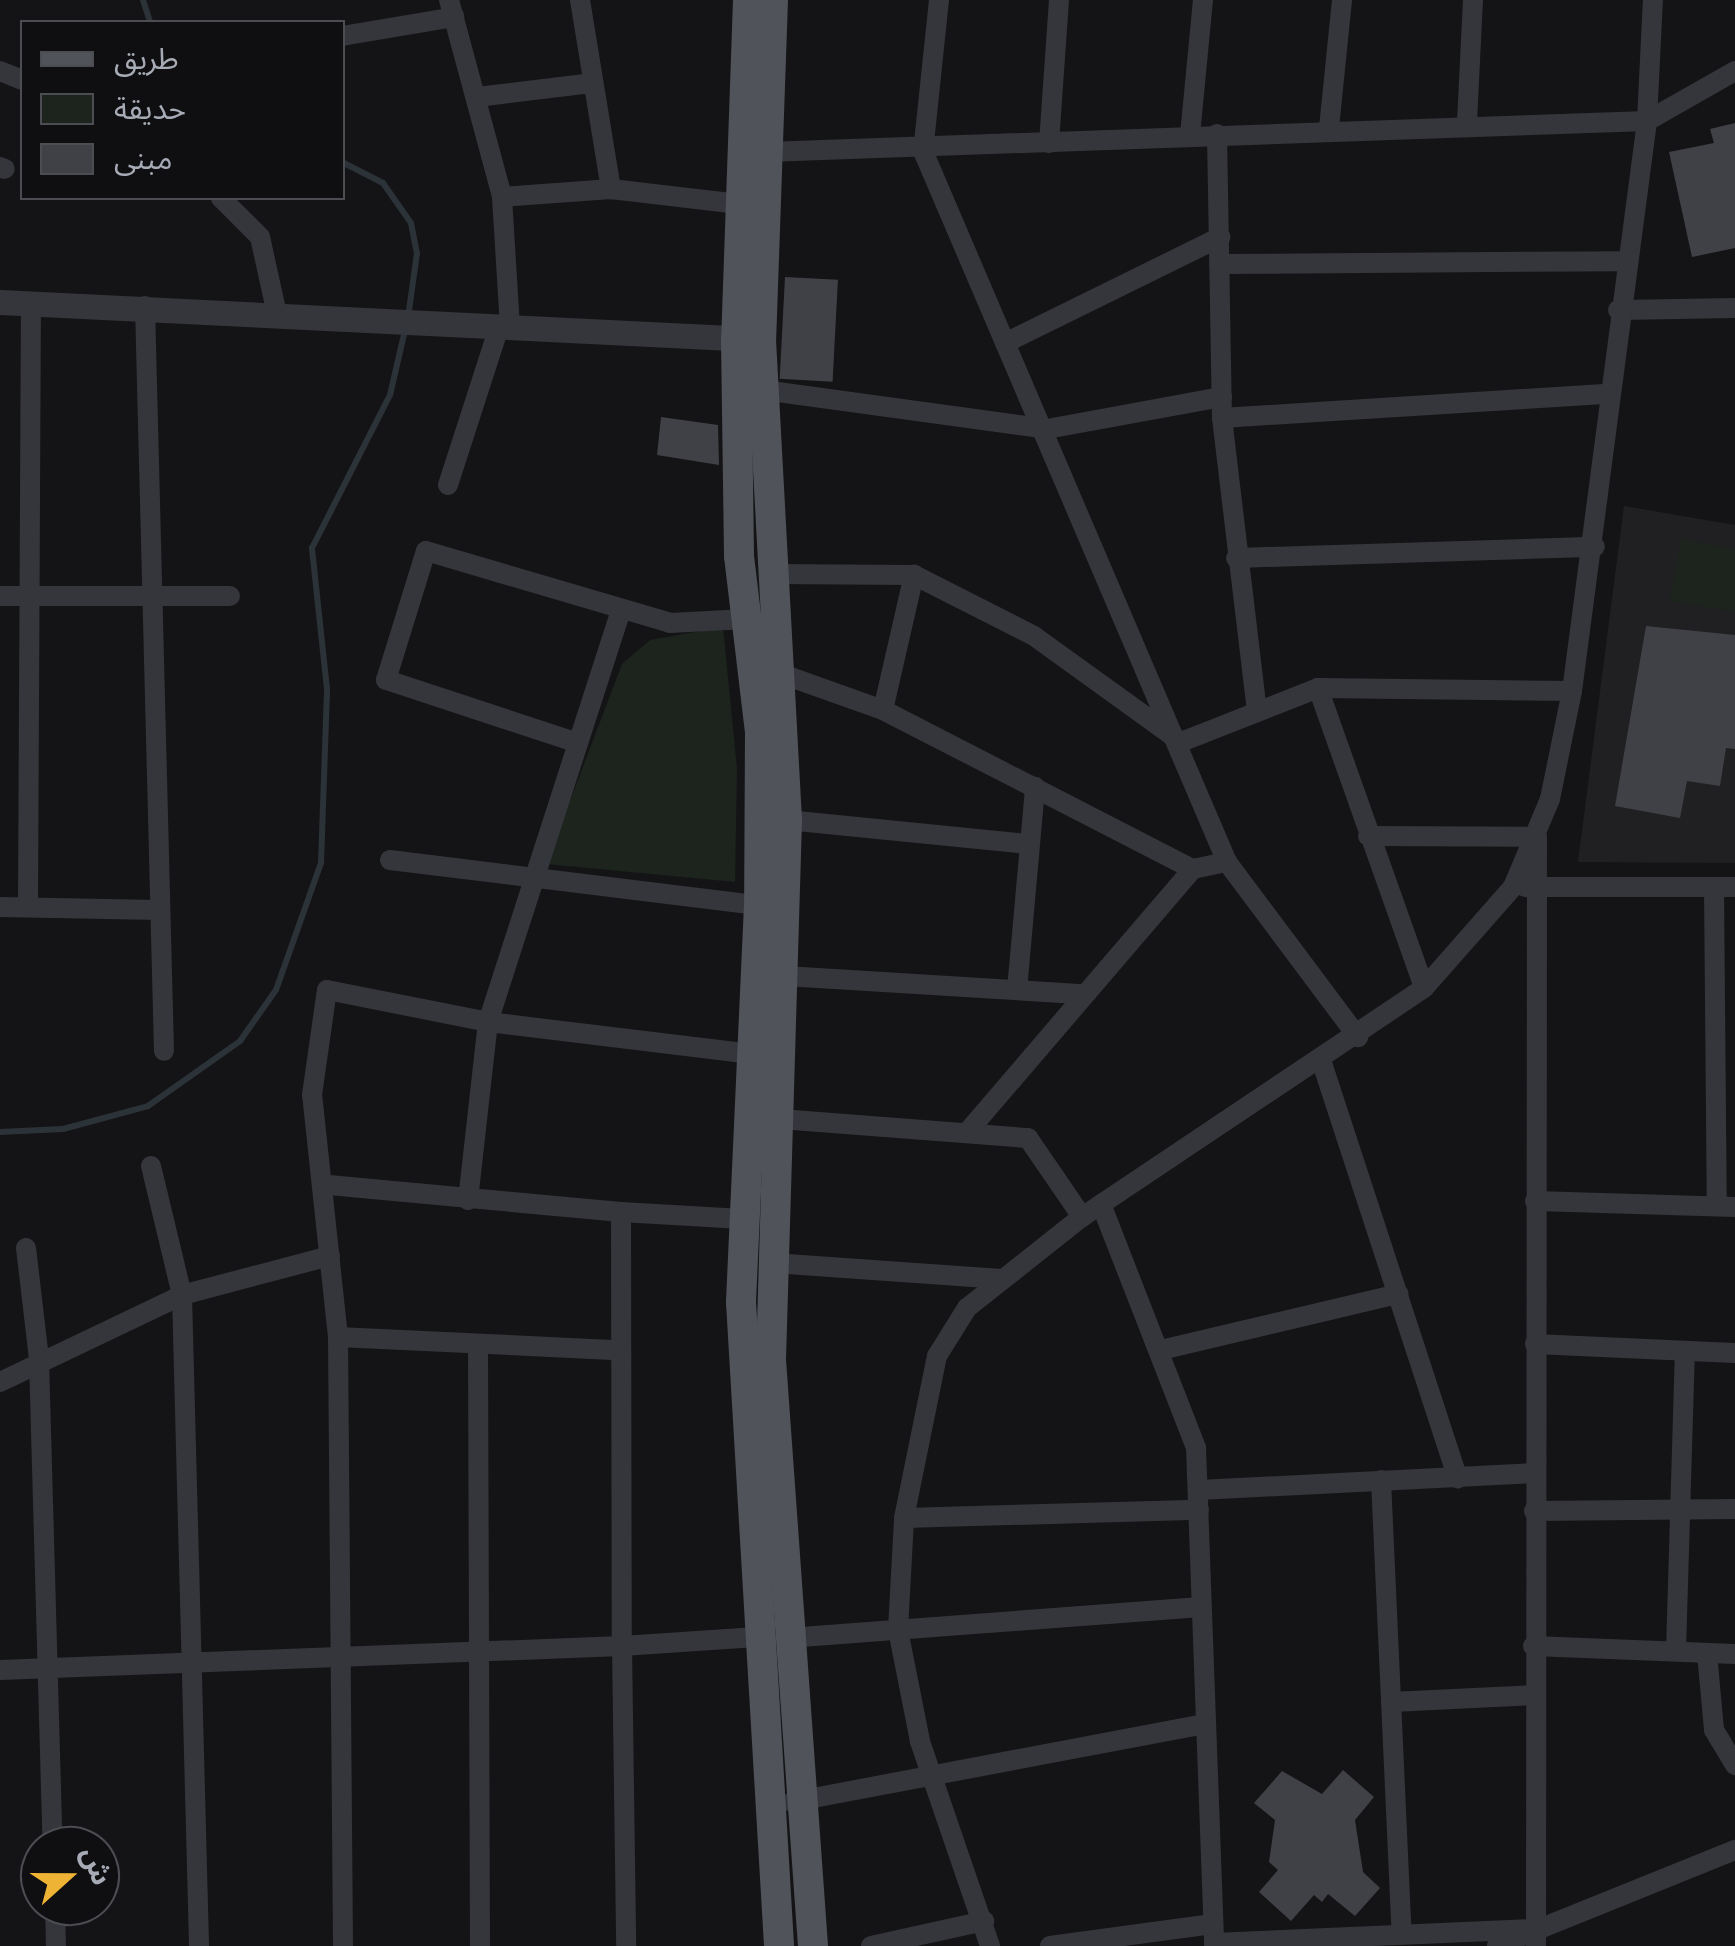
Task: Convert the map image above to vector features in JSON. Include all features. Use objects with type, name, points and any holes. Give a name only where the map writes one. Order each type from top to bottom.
[{"type":"main road","points":[[748,0],[739,204],[749,339],[763,390],[787,820],[773,1263],[772,1638]]},
{"type":"main road","points":[[774,0],[766,152],[749,339],[746,619],[760,733],[759,905],[742,1219],[784,1803],[780,1946]]},
{"type":"main road","points":[[784,1803],[812,1946]]},
{"type":"street","points":[[580,0],[611,189]]},
{"type":"street","points":[[939,0],[922,152],[1005,343],[1048,429],[1227,862],[1358,1037]]},
{"type":"street","points":[[1049,143],[1058,0]]},
{"type":"street","points":[[1190,134],[1203,0]]},
{"type":"street","points":[[1329,128],[1342,0]]},
{"type":"street","points":[[1466,122],[1473,0]]},
{"type":"street","points":[[990,1946],[933,1778],[898,1630],[904,1518],[937,1356],[967,1308],[1100,1204],[1322,1062],[1424,988],[1513,887],[1537,837],[1572,691],[1595,547],[1618,310],[1648,121],[1653,0]]},
{"type":"street","points":[[345,35],[452,8],[502,197],[505,328],[448,485]]},
{"type":"street","points":[[766,152],[922,152],[1190,134],[1466,122],[1648,121],[1735,72]]},
{"type":"street","points":[[477,97],[593,82]]},
{"type":"street","points":[[1217,134],[1222,418],[1257,712]]},
{"type":"street","points":[[502,197],[611,189],[739,204]]},
{"type":"street","points":[[223,200],[260,237],[277,314]]},
{"type":"street","points":[[1005,343],[1220,237]]},
{"type":"street","points":[[1218,264],[1625,261]]},
{"type":"street","points":[[0,302],[145,306],[749,339]]},
{"type":"street","points":[[28,907],[34,596],[31,303]]},
{"type":"street","points":[[145,306],[164,1051]]},
{"type":"street","points":[[1618,310],[1735,308]]},
{"type":"street","points":[[763,390],[1048,429],[1222,397]]},
{"type":"street","points":[[1222,418],[1608,394]]},
{"type":"street","points":[[1236,558],[1595,547]]},
{"type":"street","points":[[575,742],[386,680],[426,552],[670,623],[746,619]]},
{"type":"street","points":[[771,574],[914,574],[1034,636],[1180,742]]},
{"type":"street","points":[[883,710],[914,574]]},
{"type":"street","points":[[0,596],[230,596]]},
{"type":"street","points":[[468,1200],[488,1022],[528,877],[621,610]]},
{"type":"street","points":[[779,673],[883,710],[1192,869]]},
{"type":"street","points":[[1180,742],[1318,688],[1572,691]]},
{"type":"street","points":[[1318,688],[1424,988]]},
{"type":"street","points":[[1017,990],[1035,787]]},
{"type":"street","points":[[787,820],[1028,844]]},
{"type":"street","points":[[1368,836],[1537,837]]},
{"type":"street","points":[[1534,1938],[1537,837]]},
{"type":"street","points":[[390,860],[759,905]]},
{"type":"street","points":[[970,1129],[1192,869],[1227,862]]},
{"type":"street","points":[[1513,887],[1724,887],[1726,1206],[1535,1201]]},
{"type":"street","points":[[0,907],[160,910]]},
{"type":"street","points":[[785,976],[1082,994]]},
{"type":"street","points":[[343,1946],[336,1660],[338,1337],[330,1256],[329,1185],[312,1095],[327,990],[488,1022],[752,1054]]},
{"type":"street","points":[[1322,1062],[1458,1478]]},
{"type":"street","points":[[780,1119],[970,1129],[1028,1138],[1082,1218]]},
{"type":"street","points":[[151,1166],[182,1295],[199,1946]]},
{"type":"street","points":[[329,1185],[468,1200],[742,1219]]},
{"type":"street","points":[[1100,1204],[1196,1448],[1202,1724],[1214,1938]]},
{"type":"street","points":[[620,1212],[618,1350],[626,1946]]},
{"type":"street","points":[[26,1248],[39,1359],[52,1826]]},
{"type":"street","points":[[0,1382],[39,1359],[182,1295],[330,1256]]},
{"type":"street","points":[[773,1263],[1000,1280]]},
{"type":"street","points":[[1160,1350],[1398,1294]]},
{"type":"street","points":[[338,1337],[618,1350]]},
{"type":"street","points":[[1535,1344],[1735,1353]]},
{"type":"street","points":[[478,1346],[480,1946]]},
{"type":"street","points":[[1676,1651],[1676,1510],[1685,1351]]},
{"type":"street","points":[[904,1518],[1198,1500],[1380,1480],[1534,1473]]},
{"type":"street","points":[[1380,1480],[1402,1935]]},
{"type":"street","points":[[1534,1511],[1735,1509]]},
{"type":"street","points":[[0,1670],[480,1655],[1201,1607]]},
{"type":"street","points":[[1533,1646],[1735,1654]]},
{"type":"street","points":[[1707,1654],[1714,1730],[1735,1765]]},
{"type":"street","points":[[1391,1702],[1533,1695]]},
{"type":"street","points":[[784,1803],[933,1778],[1202,1724]]},
{"type":"street","points":[[1497,1946],[1534,1938],[1735,1850]]},
{"type":"street","points":[[871,1946],[984,1921]]},
{"type":"street","points":[[1050,1946],[1214,1938],[1534,1938]]},
{"type":"shaded area","points":[[1624,506],[1735,525],[1735,863],[1578,862]]},
{"type":"green space","points":[[1681,539],[1735,549],[1735,612],[1670,601]]},
{"type":"green space","points":[[723,627],[737,769],[735,882],[546,864],[622,664],[650,640]]},
{"type":"building","points":[[1735,123],[1735,248],[1692,257],[1669,152],[1714,143],[1710,129]]},
{"type":"building","points":[[785,277],[838,280],[833,382],[780,379]]},
{"type":"building","points":[[661,417],[718,425],[719,465],[657,455]]},
{"type":"building","points":[[1646,626],[1735,635],[1735,749],[1726,748],[1720,786],[1687,781],[1680,818],[1615,806]]},
{"type":"building","points":[[1343,1770],[1374,1797],[1355,1820],[1363,1872],[1380,1888],[1355,1916],[1328,1894],[1322,1902],[1314,1895],[1291,1921],[1259,1892],[1278,1870],[1269,1862],[1275,1820],[1254,1803],[1282,1771],[1322,1794]]},
{"type":"waterway","points":[[143,0],[149,20]]},
{"type":"waterway","points":[[345,164],[383,183],[411,223],[417,253],[408,318]]},
{"type":"waterway","points":[[0,1132],[63,1129],[148,1106],[240,1041],[276,990],[321,863],[327,689],[312,548],[390,395],[405,330]]}]
